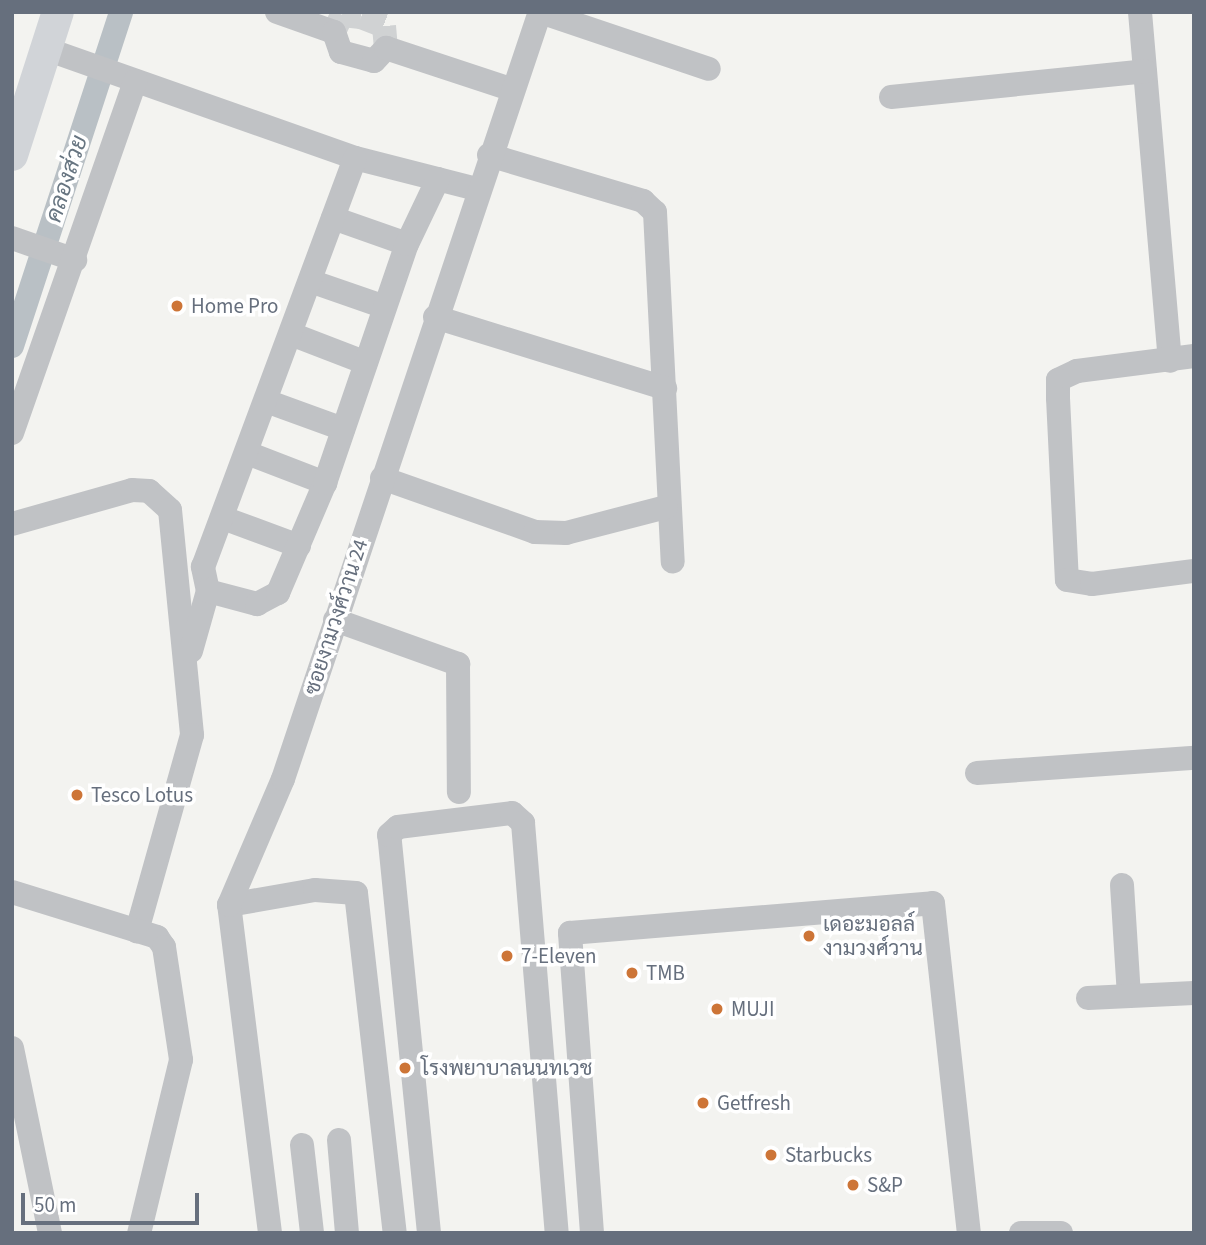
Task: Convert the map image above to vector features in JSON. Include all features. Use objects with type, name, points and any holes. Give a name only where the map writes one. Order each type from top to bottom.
[{"type":"main road","points":[[12,155],[58,12]]},
{"type":"street","points":[[277,12],[334,32],[341,52],[374,61],[386,48],[511,89]]},
{"type":"street","points":[[540,12],[709,69]]},
{"type":"street","name":"ซอยงามวงศ์วาน 24","points":[[229,905],[283,779],[477,189],[540,12]]},
{"type":"street","points":[[1140,12],[1145,71],[1182,359],[1077,371],[1058,380],[1068,580],[1092,584],[1194,571]]},
{"type":"street","points":[[46,49],[355,158],[477,189]]},
{"type":"street","points":[[891,97],[1145,71]]},
{"type":"street","points":[[12,433],[65,256],[135,81]]},
{"type":"street","points":[[489,155],[643,201],[655,212],[665,388],[666,507],[673,562]]},
{"type":"street","points":[[187,665],[208,591],[203,566],[223,519],[355,158]]},
{"type":"street","points":[[208,591],[270,603],[299,546],[325,482],[407,244],[438,179]]},
{"type":"street","points":[[333,218],[407,244]]},
{"type":"street","points":[[20,241],[65,256]]},
{"type":"street","points":[[310,281],[385,307]]},
{"type":"street","points":[[435,317],[665,388]]},
{"type":"street","points":[[290,334],[366,363]]},
{"type":"street","points":[[266,401],[343,429]]},
{"type":"street","points":[[247,453],[325,482]]},
{"type":"street","points":[[382,478],[535,532],[566,533],[666,507]]},
{"type":"street","points":[[12,524],[132,490],[164,499],[173,523],[192,735],[137,931]]},
{"type":"street","points":[[223,519],[299,546]]},
{"type":"street","points":[[335,620],[457,664],[459,792]]},
{"type":"street","points":[[977,773],[1194,758]]},
{"type":"street","points":[[429,1233],[389,835],[398,827],[512,813],[523,823],[557,1233]]},
{"type":"street","points":[[1122,885],[1129,996]]},
{"type":"street","points":[[270,1233],[229,905],[315,890],[356,893],[396,1233]]},
{"type":"street","points":[[12,892],[157,937],[164,947],[181,1060],[139,1233]]},
{"type":"street","points":[[592,1233],[569,933],[933,903],[969,1233]]},
{"type":"street","points":[[1088,998],[1194,993]]},
{"type":"street","points":[[12,1048],[50,1233]]},
{"type":"street","points":[[339,1139],[347,1233]]},
{"type":"street","points":[[302,1145],[312,1233]]},
{"type":"street","points":[[1021,1233],[1061,1233]]},
{"type":"waterway","name":"คลองส่วย","points":[[12,346],[121,12]]},
{"type":"tunnel","points":[[334,32],[342,15],[361,17],[384,26],[386,48]]},
{"type":"place","name":"Home Pro","points":[[177,306]]},
{"type":"place","name":"Tesco Lotus","points":[[77,795]]},
{"type":"place","name":"เดอะมอลล์ งามวงศ์วาน","points":[[809,936]]},
{"type":"place","name":"7-Eleven","points":[[507,956]]},
{"type":"place","name":"TMB","points":[[632,973]]},
{"type":"place","name":"MUJI","points":[[717,1009]]},
{"type":"place","name":"โรงพยาบาลนนทเวช","points":[[405,1068]]},
{"type":"place","name":"Getfresh","points":[[703,1103]]},
{"type":"place","name":"Starbucks","points":[[771,1155]]},
{"type":"place","name":"S&P","points":[[853,1185]]}]
